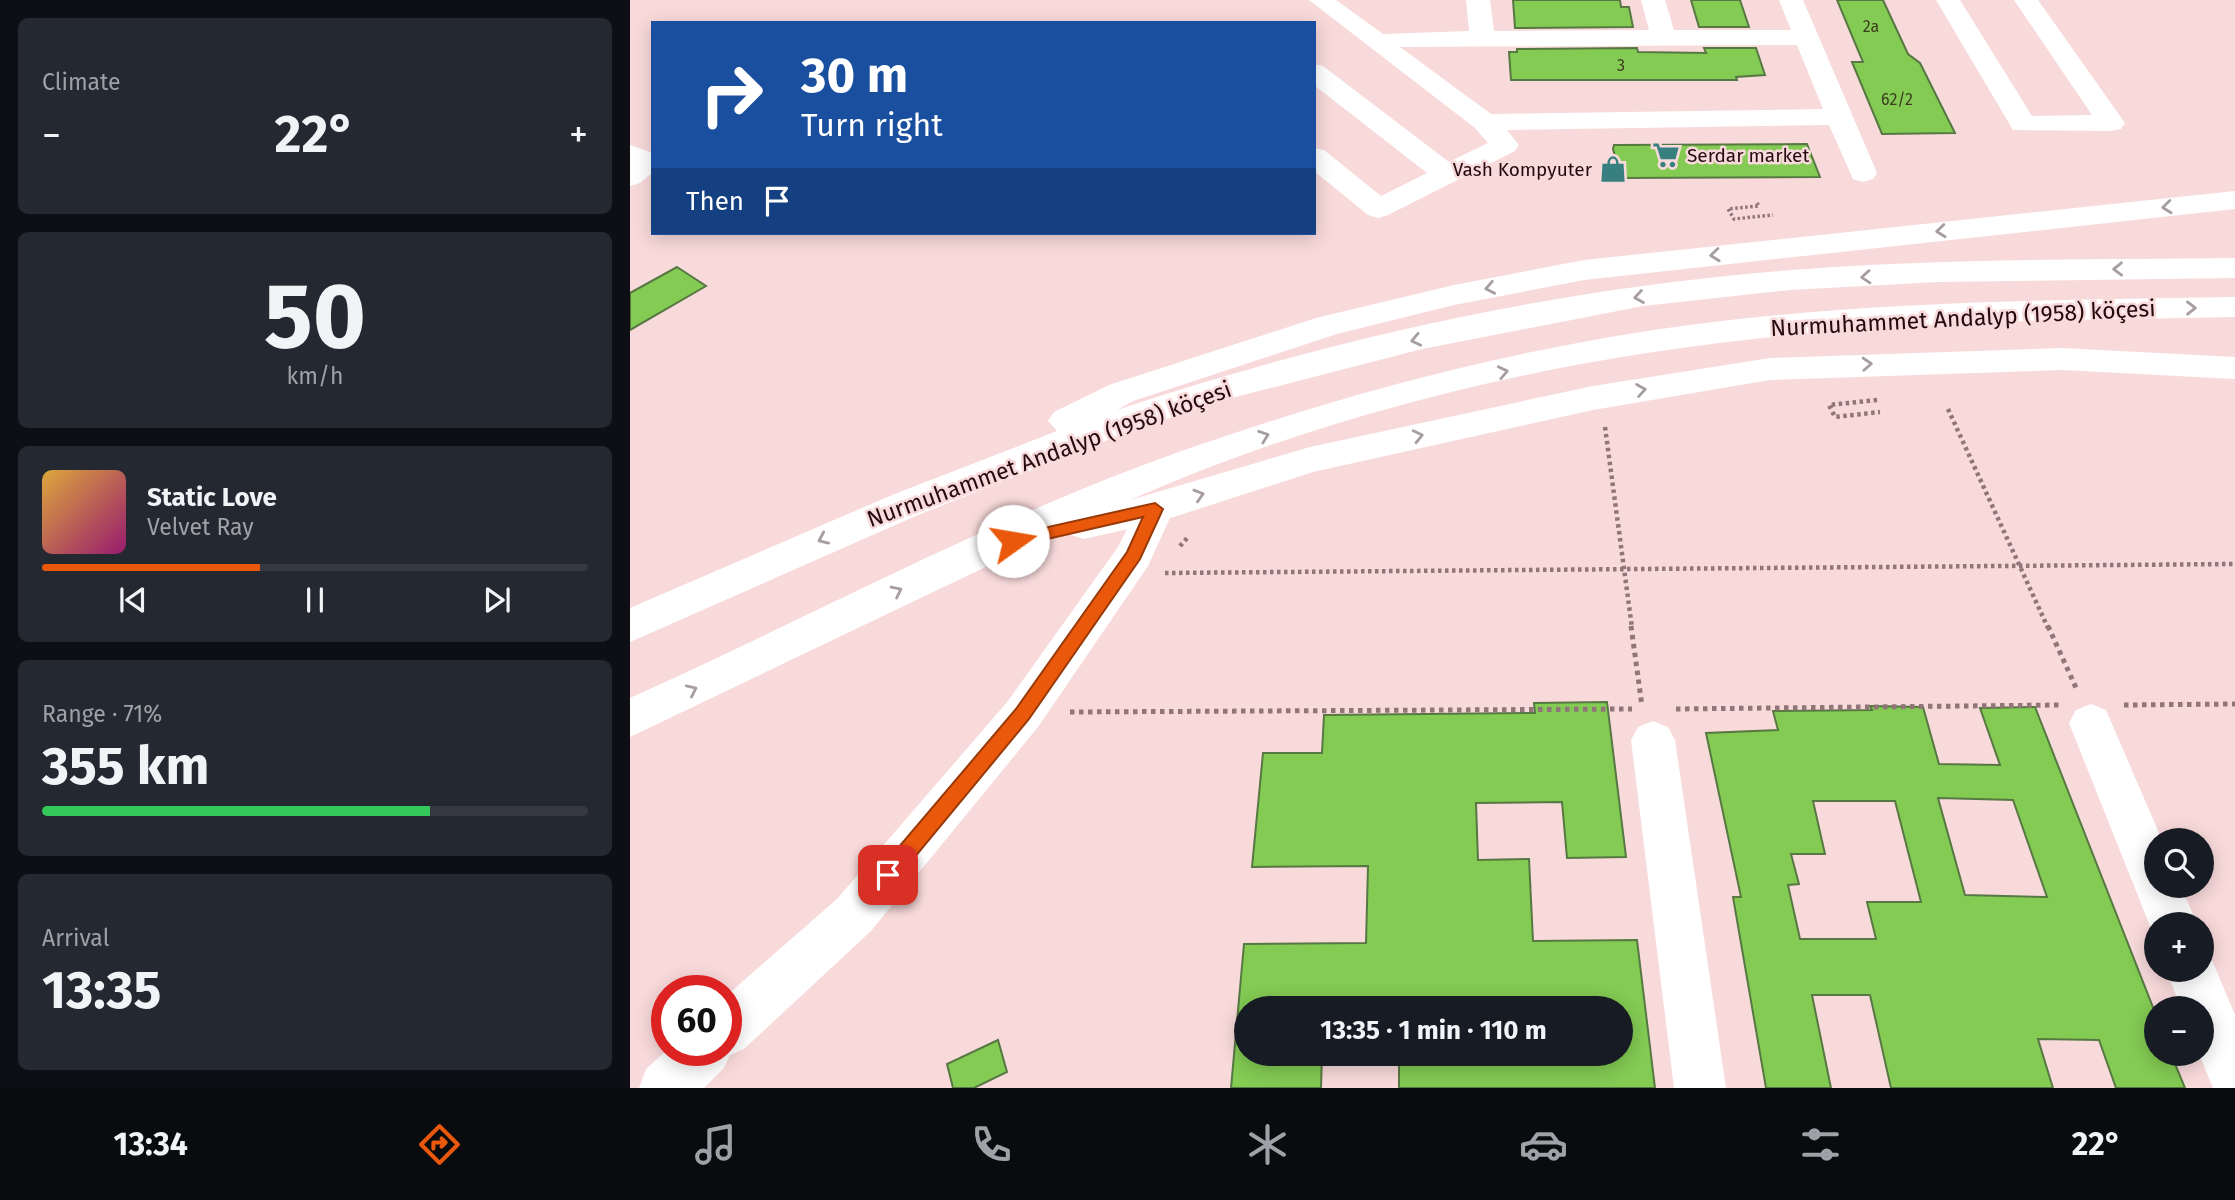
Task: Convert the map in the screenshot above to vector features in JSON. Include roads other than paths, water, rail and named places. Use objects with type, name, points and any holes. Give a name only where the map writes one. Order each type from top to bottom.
[{"type":"main road","points":[[1316,158],[1378,209],[1505,145],[1485,122],[1321,0]]},
{"type":"main road","points":[[1478,0],[1482,38]]},
{"type":"main road","points":[[1653,0],[1663,36]]},
{"type":"main road","points":[[1791,0],[1863,173]]},
{"type":"main road","points":[[1948,0],[2023,124],[2111,123],[2026,0]]},
{"type":"main road","points":[[1378,42],[1400,39],[1482,38],[1805,37]]},
{"type":"main road","points":[[1316,74],[1447,176]]},
{"type":"main road","points":[[1485,122],[1839,117]]},
{"type":"main road","points":[[630,153],[648,162],[630,177]]},
{"type":"main road","points":[[908,501],[1121,393],[1328,326],[1454,295],[1611,267],[2235,200]]},
{"type":"main road","name":"Nurmuhammet Andalyp (1958) köçesi","points":[[630,626],[908,501],[1188,399],[1387,346],[1560,310],[1675,293],[1888,275],[2235,268]]},
{"type":"main road","name":"Nurmuhammet Andalyp (1958) köçesi","points":[[630,718],[990,546],[1126,488],[1290,426],[1412,391],[1584,354],[1750,328],[1817,321],[2036,311],[2235,307]]},
{"type":"main road","points":[[990,546],[1155,509],[1310,460],[1593,398],[1770,369],[2062,359],[2235,368]]},
{"type":"main road","points":[[742,1016],[854,915],[1023,714],[1134,555],[1155,509]]},
{"type":"main road","points":[[2091,723],[2144,852]]},
{"type":"main road","points":[[1653,740],[1700,1088]]},
{"type":"main road","points":[[2196,982],[2235,1077]]},
{"type":"main road","points":[[665,1088],[689,1066]]},
{"type":"place","name":"Serdar market","points":[[1666,155]]},
{"type":"place","name":"Vash Kompyuter","points":[[1613,169]]}]
